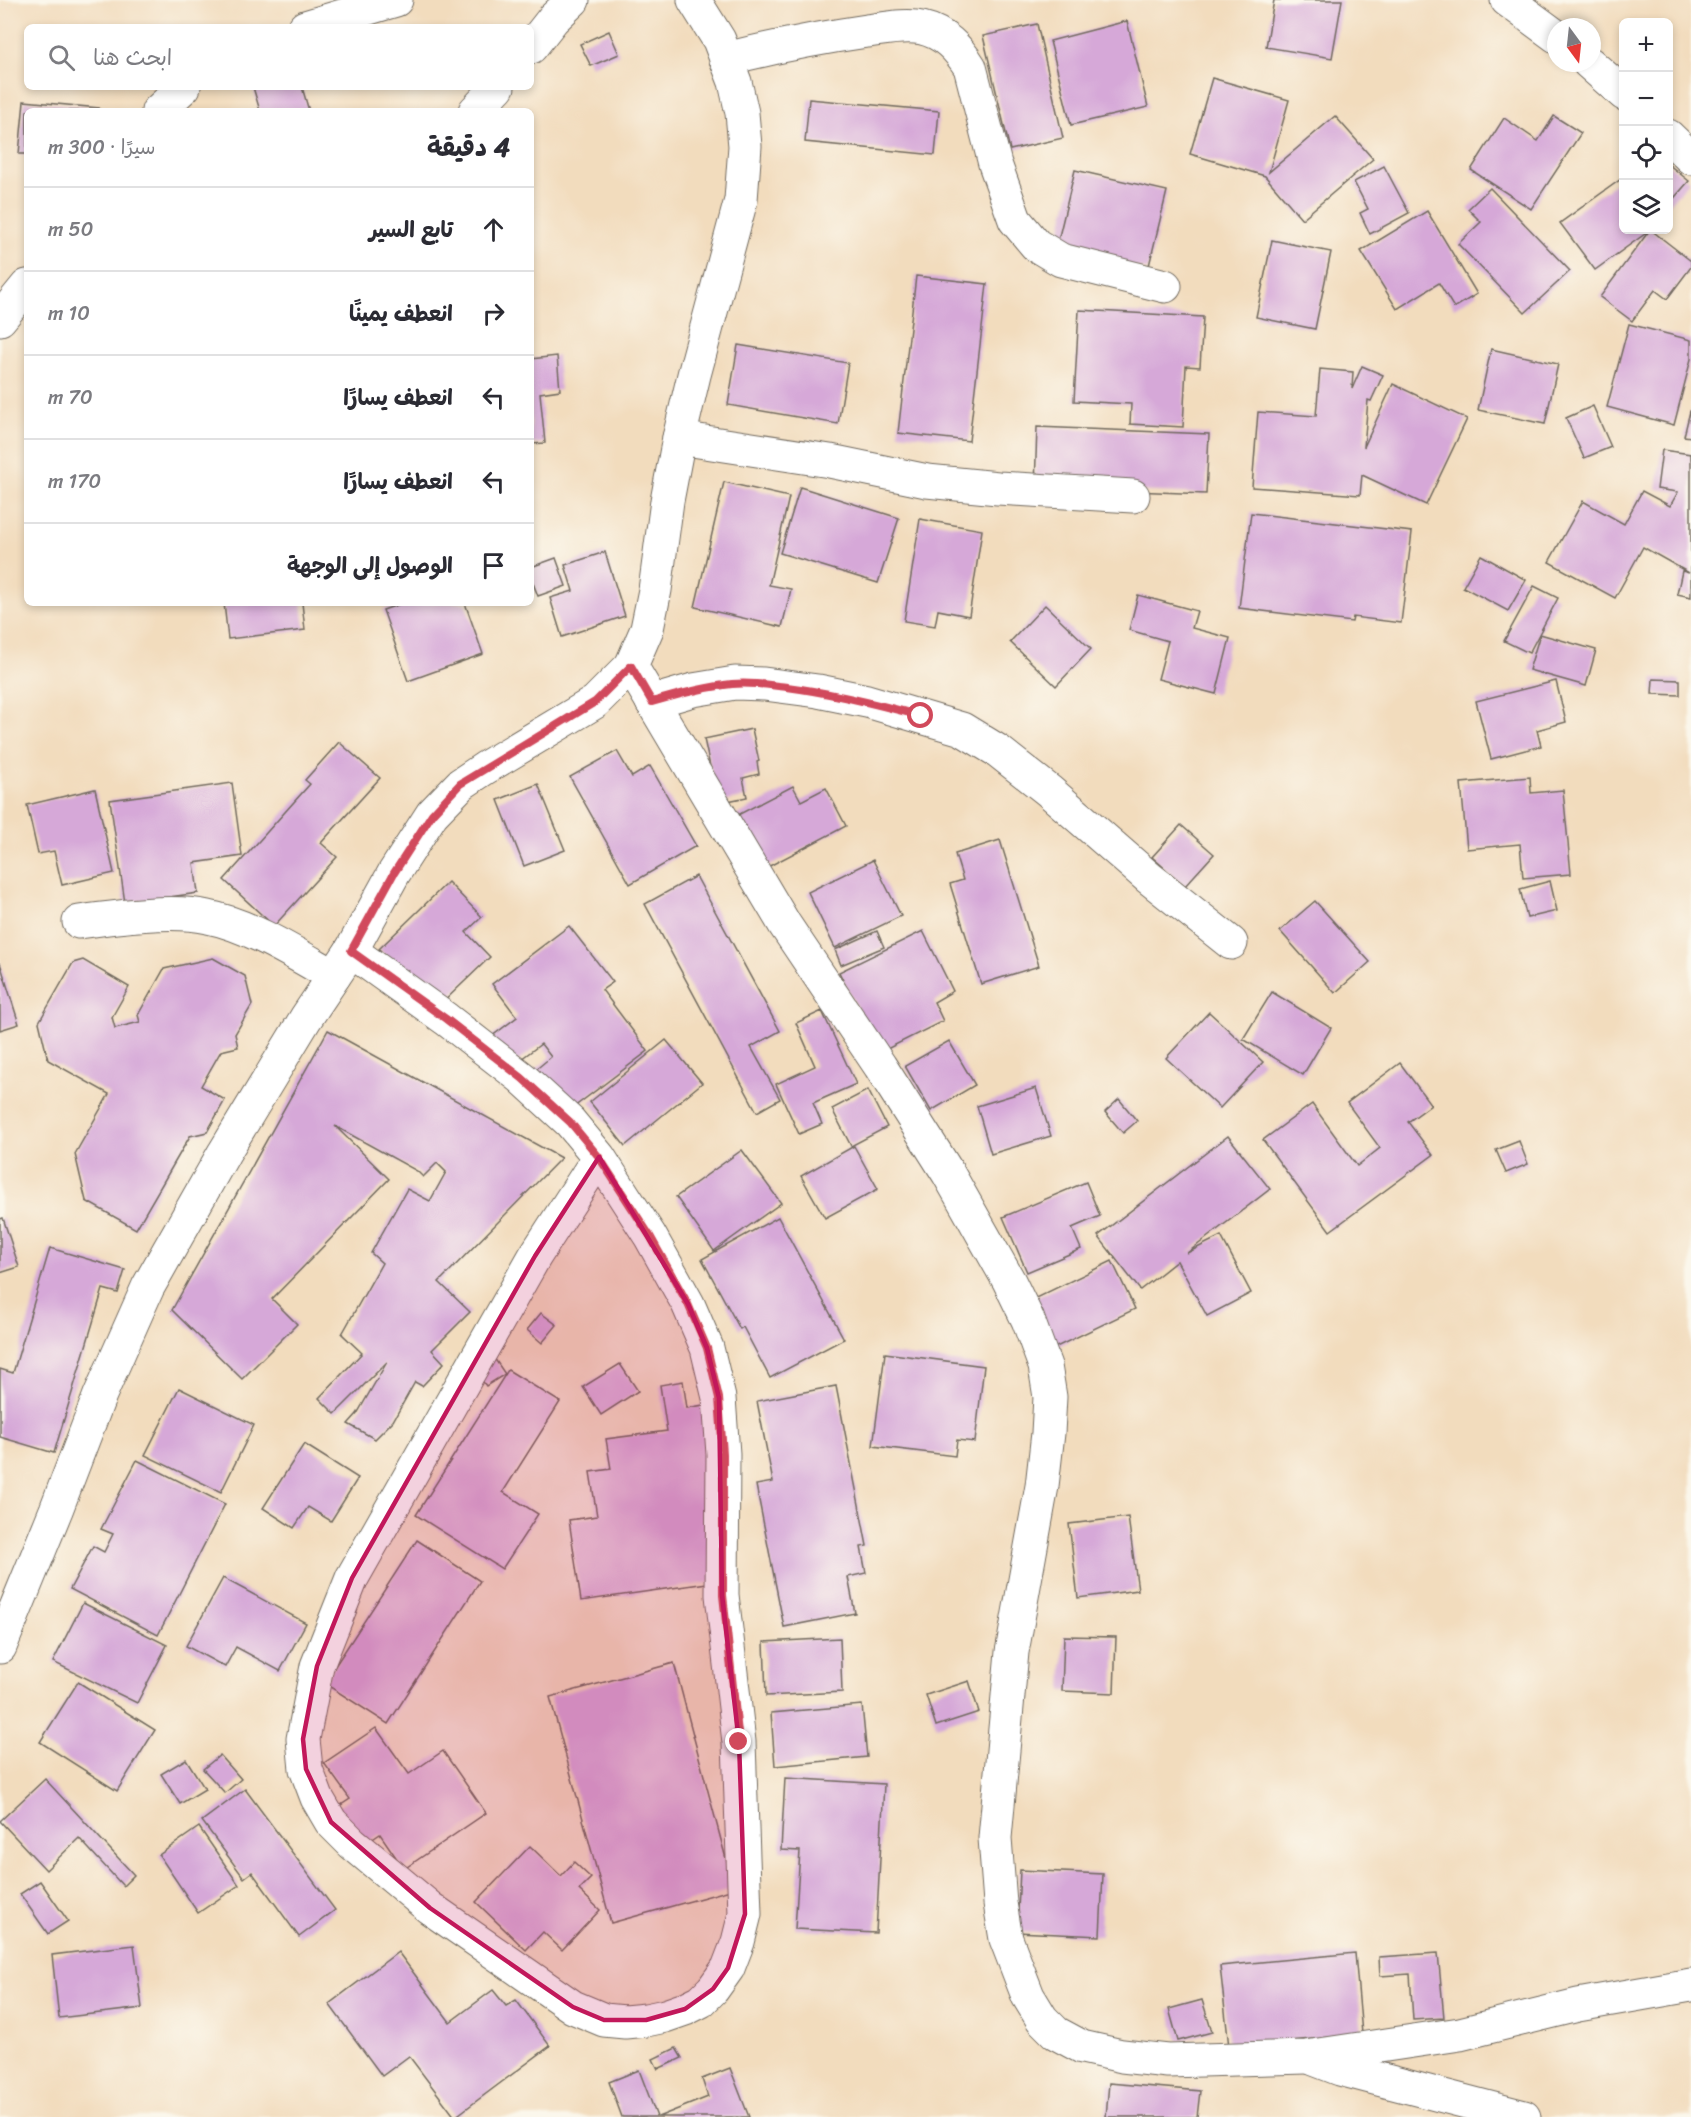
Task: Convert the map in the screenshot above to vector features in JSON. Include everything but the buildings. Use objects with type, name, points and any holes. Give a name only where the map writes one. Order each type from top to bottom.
[{"type":"street","points":[[315,24],[396,0]]},
{"type":"street","points":[[534,43],[553,19],[573,0]]},
{"type":"street","points":[[0,1647],[57,1510],[100,1395],[148,1287],[246,1115],[343,963],[394,873],[432,814],[460,784],[595,702],[631,666],[647,629],[679,438],[693,375],[741,200],[745,146],[742,113],[735,82],[719,40],[694,0]]},
{"type":"street","points":[[1507,0],[1547,29]]},
{"type":"street","points":[[726,59],[786,44],[892,28],[920,27],[939,34],[957,48],[970,68],[994,164],[1015,220],[1036,245],[1061,260],[1165,286]]},
{"type":"street","points":[[1599,72],[1619,90]]},
{"type":"street","points":[[161,108],[181,90]]},
{"type":"street","points":[[478,108],[495,90]]},
{"type":"street","points":[[1673,141],[1691,158]]},
{"type":"street","points":[[0,319],[24,290]]},
{"type":"street","points":[[679,438],[830,461],[927,481],[998,488],[1133,496]]},
{"type":"street","points":[[631,666],[785,925],[948,1173],[1009,1281],[1028,1320],[1045,1366],[1050,1397],[1048,1433],[1042,1486],[1012,1653],[995,1838],[1000,1903],[1006,1939],[1028,1996],[1042,2019],[1056,2033],[1082,2047],[1122,2056],[1168,2061],[1306,2057],[1460,2034],[1578,2005],[1691,1985]]},
{"type":"street","points":[[652,702],[693,690],[735,684],[764,684],[818,691],[867,701],[962,729],[998,751],[1049,791],[1149,878],[1231,943]]},
{"type":"street","points":[[79,922],[152,915],[207,916],[225,921],[268,940],[343,963],[446,1019],[522,1078],[570,1122],[599,1157],[650,1236],[688,1304],[707,1348],[719,1398],[723,1454],[723,1595],[739,1742],[745,1914],[728,1968],[701,2001],[685,2009],[646,2020],[625,2022],[597,2017],[573,2007],[430,1908],[352,1843],[331,1822],[317,1798],[306,1769],[303,1739],[317,1666],[352,1578],[535,1256],[599,1157]]},
{"type":"street","points":[[1306,2057],[1340,2069],[1524,2117]]},
{"type":"highlighted area","points":[[599,1157],[688,1304],[707,1348],[719,1398],[722,1595],[739,1742],[745,1914],[728,1968],[713,1989],[685,2009],[646,2020],[604,2020],[573,2007],[430,1908],[331,1822],[306,1769],[303,1739],[317,1666],[352,1578],[535,1256]]},
{"type":"route","points":[[739,1742],[723,1595],[723,1454],[719,1398],[707,1348],[688,1304],[650,1236],[599,1157],[570,1122],[522,1078],[446,1019],[351,951],[394,873],[432,814],[460,784],[595,702],[631,666],[652,702],[693,690],[735,684],[764,684],[818,691],[867,701],[921,716]]}]
